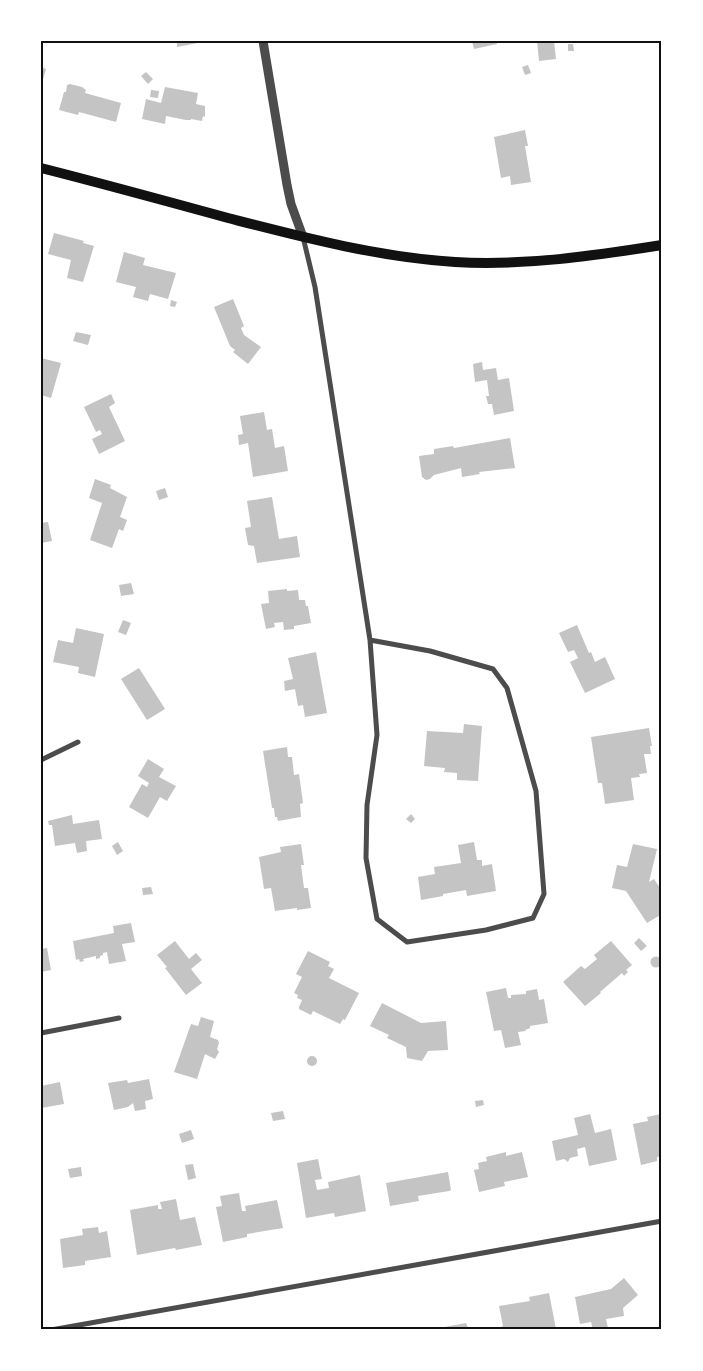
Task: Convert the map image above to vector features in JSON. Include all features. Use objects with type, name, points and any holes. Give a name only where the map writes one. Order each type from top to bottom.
[{"type":"main road","points":[[41,168],[302,237],[355,249],[423,259],[490,263],[558,260],[662,245]]},
{"type":"street","points":[[263,41],[291,204],[315,287],[370,640],[377,735],[367,805],[366,858],[377,919],[407,942],[486,930],[533,918],[544,894],[536,791],[507,688],[493,669],[430,651],[370,640]]},
{"type":"street","points":[[41,760],[78,742]]},
{"type":"street","points":[[41,1033],[119,1018]]},
{"type":"street","points":[[51,1330],[662,1220]]},
{"type":"building","points":[[177,41],[203,41],[203,42],[177,47]]},
{"type":"building","points":[[472,41],[496,41],[497,44],[474,49]]},
{"type":"building","points":[[537,41],[554,41],[556,59],[539,61]]},
{"type":"building","points":[[568,44],[573,44],[574,51],[568,51]]},
{"type":"building","points":[[528,65],[531,73],[525,75],[522,67]]},
{"type":"building","points":[[41,67],[46,69],[42,83],[41,83]]},
{"type":"building","points":[[146,72],[153,79],[148,84],[141,76]]},
{"type":"building","points":[[67,85],[82,87],[86,90],[85,93],[121,103],[116,122],[79,112],[78,115],[59,110],[64,92],[66,92]]},
{"type":"building","points":[[165,87],[198,93],[196,104],[205,106],[205,117],[203,116],[202,121],[166,116],[165,124],[142,119],[146,99],[161,103]]},
{"type":"building","points":[[151,90],[159,91],[158,98],[150,97]]},
{"type":"building","points":[[525,130],[528,146],[525,146],[531,182],[511,185],[510,176],[501,178],[494,137]]},
{"type":"building","points":[[54,233],[84,241],[83,243],[94,246],[83,282],[67,278],[71,260],[48,254]]},
{"type":"building","points":[[124,252],[145,258],[143,265],[176,273],[168,299],[150,294],[148,301],[133,297],[136,287],[116,282]]},
{"type":"building","points":[[233,299],[244,326],[241,328],[244,335],[261,347],[248,364],[233,352],[235,350],[230,346],[214,307]]},
{"type":"building","points":[[171,300],[177,302],[175,307],[170,306]]},
{"type":"building","points":[[76,332],[91,335],[88,345],[73,341]]},
{"type":"building","points":[[41,358],[61,363],[51,398],[41,395]]},
{"type":"building","points":[[482,362],[483,370],[496,368],[498,380],[509,378],[514,411],[494,415],[492,404],[488,404],[486,396],[489,396],[487,380],[475,382],[473,364]]},
{"type":"building","points":[[111,394],[115,403],[109,407],[125,441],[99,454],[92,439],[102,434],[100,430],[96,432],[84,407]]},
{"type":"building","points":[[264,412],[267,430],[272,429],[275,448],[284,446],[288,471],[253,477],[248,443],[239,445],[238,435],[243,434],[240,416]]},
{"type":"building","points":[[510,438],[515,468],[479,472],[480,474],[462,477],[461,468],[434,475],[426,480],[422,477],[419,456],[434,454],[434,449],[453,446],[454,448]]},
{"type":"building","points":[[95,479],[111,485],[110,488],[127,497],[120,517],[127,520],[123,531],[119,529],[112,548],[90,540],[102,503],[89,498]]},
{"type":"building","points":[[165,488],[168,497],[159,500],[156,491]]},
{"type":"building","points":[[272,497],[279,539],[297,536],[300,557],[257,563],[254,546],[248,545],[245,528],[251,527],[247,501]]},
{"type":"building","points":[[48,522],[52,541],[41,543],[41,523]]},
{"type":"building","points":[[131,583],[134,594],[121,596],[119,585]]},
{"type":"building","points":[[287,589],[287,591],[298,590],[299,600],[305,600],[306,606],[308,606],[311,623],[294,626],[294,629],[284,630],[283,622],[274,623],[275,627],[266,629],[261,604],[269,603],[268,591]]},
{"type":"building","points":[[123,620],[131,623],[126,635],[118,632]]},
{"type":"building","points":[[577,625],[595,662],[605,657],[615,679],[585,693],[570,662],[578,658],[574,650],[568,652],[559,633]]},
{"type":"building","points":[[76,628],[104,634],[95,677],[78,673],[79,667],[53,662],[58,640],[73,643]]},
{"type":"building","points":[[316,652],[327,713],[305,717],[303,705],[298,706],[295,689],[285,691],[284,681],[293,679],[288,658]]},
{"type":"building","points":[[139,668],[165,709],[147,720],[121,679]]},
{"type":"building","points":[[464,724],[482,726],[478,781],[457,780],[457,773],[444,772],[445,768],[424,766],[427,731],[463,733]]},
{"type":"building","points":[[649,728],[652,746],[650,746],[651,754],[644,754],[647,773],[639,774],[640,777],[631,778],[634,800],[605,804],[602,783],[598,783],[591,737]]},
{"type":"building","points":[[287,747],[288,757],[292,757],[294,775],[299,774],[303,803],[300,804],[301,817],[278,821],[277,817],[275,817],[274,808],[272,808],[263,751]]},
{"type":"building","points":[[148,759],[164,769],[159,777],[176,786],[167,801],[160,797],[148,818],[129,807],[142,784],[147,787],[149,783],[138,776]]},
{"type":"building","points":[[411,814],[415,819],[411,823],[406,819]]},
{"type":"building","points":[[72,815],[73,824],[99,820],[102,839],[86,841],[87,851],[77,853],[75,843],[55,846],[52,825],[49,825],[48,821]]},
{"type":"building","points":[[118,842],[123,851],[117,855],[112,846]]},
{"type":"building","points":[[474,842],[477,860],[482,860],[482,866],[492,864],[496,891],[467,896],[466,890],[421,900],[418,877],[435,874],[434,867],[461,863],[458,845]]},
{"type":"building","points":[[301,844],[304,865],[301,865],[304,888],[308,888],[311,908],[275,911],[271,888],[264,889],[259,857],[281,852],[280,847]]},
{"type":"building","points":[[633,844],[657,849],[649,882],[654,879],[662,891],[662,914],[647,923],[626,891],[612,888],[617,865],[627,867]]},
{"type":"building","points":[[151,887],[153,894],[143,895],[142,888]]},
{"type":"building","points":[[131,923],[135,942],[122,944],[126,961],[109,964],[107,952],[103,953],[100,958],[96,959],[96,956],[83,959],[84,961],[80,962],[79,959],[76,960],[73,941],[114,933],[113,926]]},
{"type":"building","points":[[639,938],[647,946],[641,951],[634,943]]},
{"type":"building","points":[[175,941],[189,959],[196,953],[202,960],[191,969],[202,983],[186,995],[157,955]]},
{"type":"building","points":[[611,941],[632,965],[626,970],[628,972],[624,976],[622,973],[585,1006],[563,982],[581,966],[585,969],[597,959],[594,955]]},
{"type":"building","points":[[47,948],[51,970],[41,972],[41,949]]},
{"type":"building","points":[[308,951],[330,962],[328,966],[334,969],[329,978],[359,993],[345,1020],[343,1019],[340,1024],[313,1011],[311,1015],[299,1009],[302,1000],[297,998],[298,995],[294,993],[302,977],[296,974]]},
{"type":"building","points":[[654,957],[658,957],[661,962],[660,966],[654,967],[651,964],[651,960]]},
{"type":"building","points":[[506,988],[508,998],[511,998],[511,995],[526,994],[526,991],[537,989],[539,1000],[544,999],[548,1023],[530,1026],[526,1031],[518,1032],[521,1045],[505,1048],[501,1030],[494,1031],[486,992]]},
{"type":"building","points":[[382,1003],[421,1023],[446,1021],[448,1050],[428,1051],[422,1061],[407,1058],[406,1047],[387,1038],[389,1035],[370,1026]]},
{"type":"building","points":[[201,1017],[214,1021],[210,1037],[218,1040],[217,1049],[219,1052],[215,1059],[205,1054],[197,1079],[174,1072],[191,1024],[198,1026]]},
{"type":"building","points":[[312,1056],[317,1061],[312,1066],[307,1061]]},
{"type":"building","points":[[149,1079],[153,1099],[145,1101],[146,1109],[135,1111],[133,1103],[128,1107],[114,1110],[108,1083],[127,1080],[128,1083]]},
{"type":"building","points":[[60,1082],[64,1104],[41,1108],[41,1086]]},
{"type":"building","points":[[483,1100],[484,1105],[476,1107],[475,1101]]},
{"type":"building","points":[[283,1111],[285,1119],[273,1121],[271,1113]]},
{"type":"building","points":[[590,1114],[595,1133],[611,1129],[617,1160],[589,1166],[585,1147],[577,1149],[578,1156],[570,1158],[568,1162],[564,1159],[556,1161],[552,1141],[578,1135],[574,1118]]},
{"type":"building","points":[[661,1114],[662,1156],[657,1157],[657,1161],[641,1165],[633,1124],[648,1121],[647,1117]]},
{"type":"building","points":[[191,1130],[194,1139],[182,1143],[179,1134]]},
{"type":"building","points":[[506,1152],[506,1156],[522,1152],[528,1177],[504,1182],[505,1186],[479,1192],[474,1170],[479,1169],[478,1163],[487,1161],[486,1157]]},
{"type":"building","points":[[318,1159],[322,1179],[315,1180],[317,1190],[329,1188],[328,1182],[360,1175],[366,1211],[335,1217],[334,1213],[306,1218],[297,1163]]},
{"type":"building","points":[[193,1164],[196,1178],[188,1180],[185,1165]]},
{"type":"building","points":[[81,1167],[82,1176],[70,1178],[68,1169]]},
{"type":"building","points":[[448,1172],[451,1190],[418,1196],[419,1201],[390,1206],[386,1183]]},
{"type":"building","points":[[239,1193],[242,1211],[246,1211],[245,1206],[277,1200],[283,1228],[247,1234],[247,1237],[223,1242],[216,1207],[222,1206],[220,1196]]},
{"type":"building","points":[[176,1199],[180,1220],[195,1217],[202,1245],[137,1255],[130,1210],[158,1205],[158,1209],[162,1209],[160,1202]]},
{"type":"building","points":[[98,1227],[99,1233],[107,1231],[111,1257],[85,1261],[85,1265],[63,1268],[60,1239],[83,1235],[82,1229]]},
{"type":"building","points":[[624,1278],[638,1295],[623,1308],[624,1316],[606,1319],[608,1328],[593,1330],[591,1322],[580,1324],[575,1297],[611,1289]]},
{"type":"building","points":[[549,1293],[556,1329],[501,1330],[503,1326],[499,1306],[530,1301],[529,1297]]},
{"type":"building","points":[[466,1323],[469,1330],[434,1330],[434,1329]]}]
